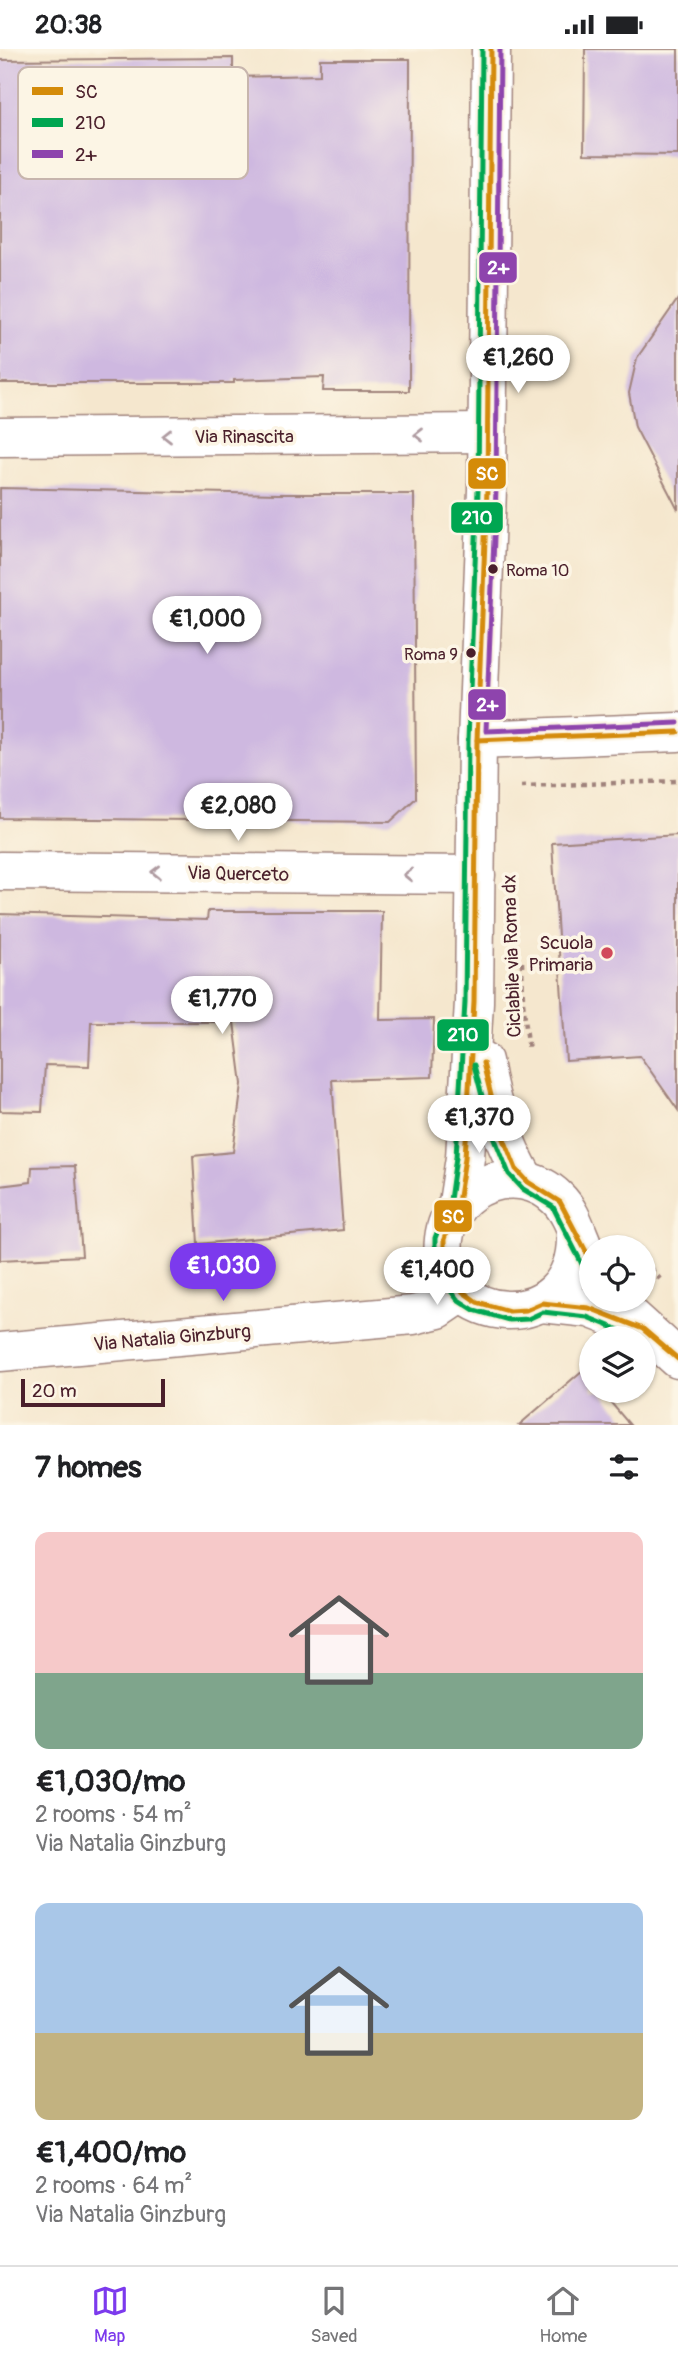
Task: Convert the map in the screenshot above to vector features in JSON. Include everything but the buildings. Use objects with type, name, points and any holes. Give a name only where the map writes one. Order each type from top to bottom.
[{"type":"street","points":[[491,49],[488,433],[477,740],[474,1002],[465,1158],[458,1203],[449,1220],[444,1239],[444,1258],[451,1276],[463,1292],[492,1309],[509,1311],[526,1310],[555,1294],[579,1257]]},
{"type":"street","name":"Via Rinascita","points":[[0,437],[488,433]]},
{"type":"street","points":[[477,740],[678,732]]},
{"type":"street","name":"Via Querceto","points":[[0,871],[476,875]]},
{"type":"street","points":[[474,1002],[495,1117],[510,1154],[525,1180]]},
{"type":"street","points":[[458,1203],[477,1187],[500,1179],[525,1180],[543,1187],[559,1199],[570,1215],[579,1237]]},
{"type":"street","name":"Via Natalia Ginzburg","points":[[0,1352],[413,1315],[438,1309],[463,1292]]},
{"type":"street","points":[[542,1303],[589,1308],[635,1326]]},
{"type":"street","points":[[628,1312],[640,1326]]},
{"type":"street","points":[[656,1340],[678,1359]]},
{"type":"path","points":[[521,800],[521,786],[678,781]]},
{"type":"path","name":"Ciclabile via Roma dx","points":[[522,948],[523,1002],[530,1065]]},
{"type":"transit line","name":"210","points":[[482,49],[478,490],[468,740],[465,1002],[456,1157],[450,1200],[435,1238],[435,1259],[444,1282],[457,1299],[474,1310],[509,1320],[528,1319],[543,1312],[587,1317],[609,1326]]},
{"type":"transit line","name":"SC","points":[[491,49],[487,490],[477,740],[474,1002],[465,1158],[458,1203],[444,1239],[444,1258],[451,1277],[463,1292],[477,1302],[509,1311],[526,1310],[542,1303],[589,1308],[643,1329],[678,1359]]},
{"type":"transit line","name":"2+","points":[[500,49],[496,490],[486,731],[678,723]]},
{"type":"transit line","name":"SC","points":[[477,740],[678,732]]},
{"type":"transit line","name":"SC","points":[[483,1063],[498,1124],[516,1169],[528,1182],[560,1202],[579,1238]]},
{"type":"transit line","name":"210","points":[[474,1065],[490,1127],[509,1174],[523,1189],[553,1207],[579,1258]]},
{"type":"place","name":"Roma 10","points":[[493,569]]},
{"type":"place","name":"Roma 9","points":[[471,653]]},
{"type":"place","name":"Scuola Primaria","points":[[607,953]]}]
